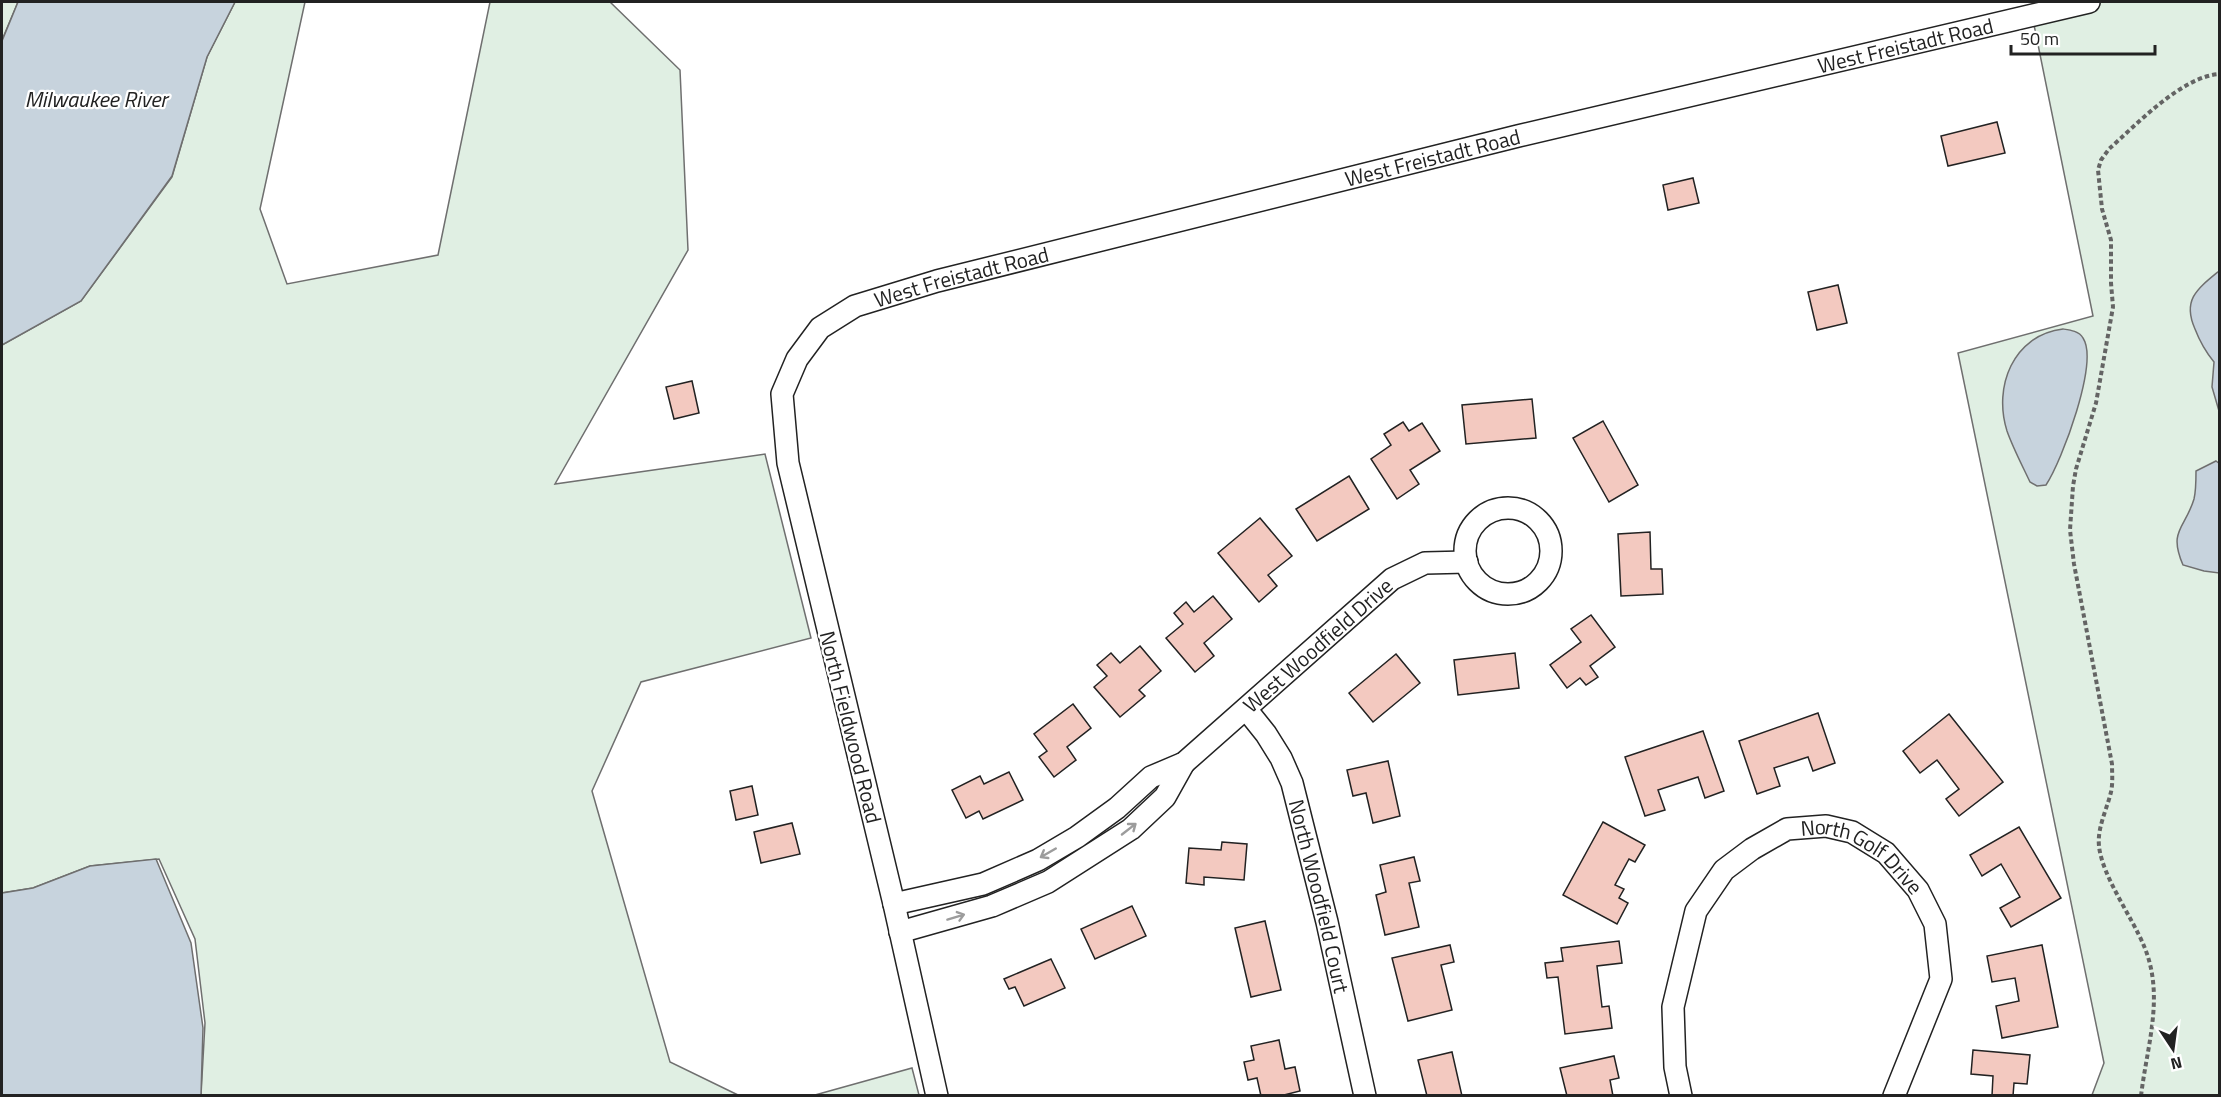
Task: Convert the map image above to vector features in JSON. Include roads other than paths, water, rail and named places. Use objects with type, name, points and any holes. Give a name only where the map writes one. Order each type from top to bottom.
[{"type":"street","name":"West Freistadt Road","points":[[797,358],[820,328],[855,306],[938,281],[1528,133],[2089,2]]},
{"type":"street","name":"North Fieldwood Road","points":[[797,358],[782,394],[788,463],[938,1095]]},
{"type":"street","points":[[1502,509],[1516,509],[1530,514],[1541,523],[1548,535],[1551,549],[1547,569],[1534,585],[1522,592],[1508,594],[1494,592],[1482,585],[1473,575],[1467,562],[1466,548],[1469,534],[1477,522],[1488,513],[1502,509]]},
{"type":"street","name":"West Woodfield Drive","points":[[894,904],[983,884],[1038,860],[1077,837],[1117,808],[1151,777],[1184,763],[1392,579],[1425,562],[1467,562]]},
{"type":"street","name":"North Woodfield Court","points":[[1246,709],[1281,758],[1292,783],[1327,922],[1365,1095]]},
{"type":"street","name":"West Woodfield Drive","points":[[900,932],[992,906],[1048,882],[1092,856],[1131,829],[1165,797],[1184,763]]},
{"type":"street","name":"North Golf Drive","points":[[1681,1095],[1675,1067],[1673,1007],[1696,911],[1724,870],[1752,849],[1787,829],[1826,826],[1852,832],[1886,854],[1918,890],[1935,924],[1941,979],[1894,1095]]},
{"type":"street","points":[[1077,837],[1092,856]]},
{"type":"street","points":[[983,884],[992,906]]},
{"type":"water","name":"Milwaukee River","points":[[18,2],[235,2],[207,57],[172,176],[81,301],[2,345],[2,41]]},
{"type":"water","points":[[2219,271],[2219,411],[2212,387],[2214,362],[2199,338],[2191,319],[2190,310],[2198,290]]},
{"type":"water","points":[[2063,329],[2077,332],[2083,338],[2087,350],[2083,389],[2069,434],[2053,473],[2046,485],[2037,486],[2030,482],[2007,431],[2003,414],[2005,381],[2020,352],[2031,341],[2046,333]]},
{"type":"water","points":[[2216,461],[2220,464],[2219,573],[2183,565],[2177,544],[2179,530],[2194,499],[2196,471]]},
{"type":"water","points":[[156,859],[191,943],[203,1028],[201,1095],[2,1095],[2,893],[33,888],[90,866]]}]
